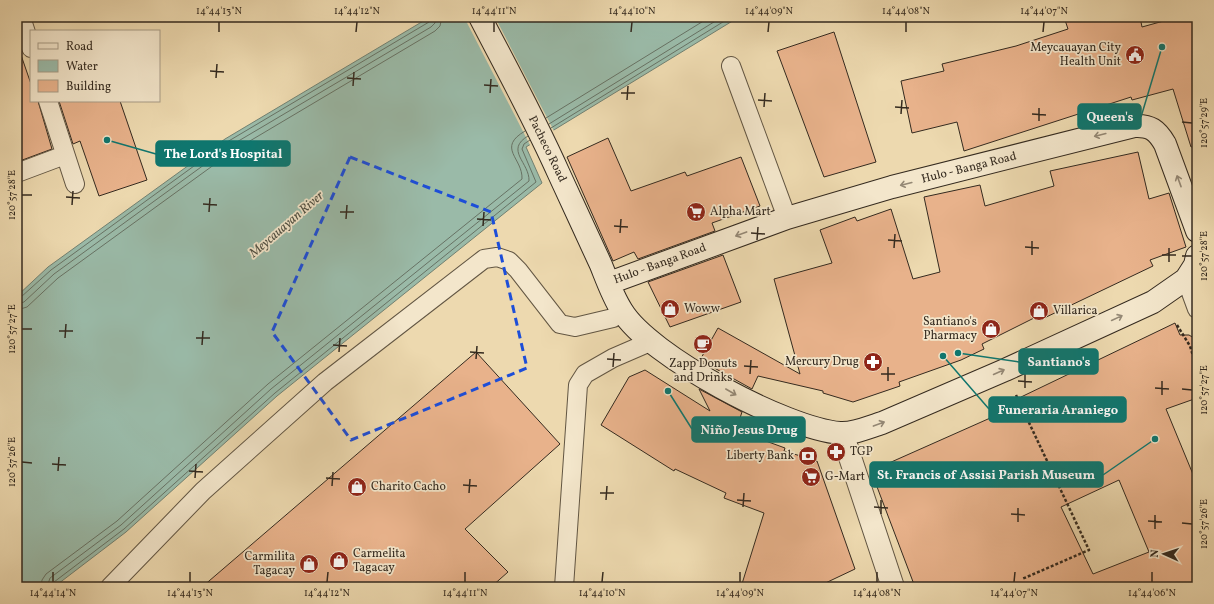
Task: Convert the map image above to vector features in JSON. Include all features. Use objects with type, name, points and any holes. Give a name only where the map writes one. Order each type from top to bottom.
[{"type":"main road","name":"Pacheco Road","points":[[480,17],[554,162],[609,283]]},
{"type":"main road","name":"Hulo - Banga Road","points":[[1197,231],[1165,144],[1151,127],[1134,126],[892,188],[786,218],[609,283],[622,312],[650,342],[675,360],[739,396],[797,423],[821,430],[842,433],[862,430],[882,423],[1005,370],[1153,302],[1186,279],[1195,265],[1197,256]]},
{"type":"main road","points":[[842,433],[893,587]]},
{"type":"lane","points":[[21,17],[30,45]]},
{"type":"lane","points":[[731,66],[786,218]]},
{"type":"lane","points":[[48,102],[74,184]]},
{"type":"lane","points":[[17,173],[65,155]]},
{"type":"lane","points":[[110,587],[203,491],[325,382],[484,260],[497,257],[509,261],[518,270],[560,324],[574,327],[613,318],[622,312]]},
{"type":"lane","points":[[1186,279],[1197,309]]},
{"type":"lane","points":[[564,587],[578,385],[585,374],[614,358],[650,342]]},
{"type":"path","points":[[1175,323],[1190,346],[1197,369]]},
{"type":"path","points":[[1005,370],[1089,550],[1022,579]]},
{"type":"highlighted area","points":[[350,157],[491,212],[527,368],[351,440],[272,332]]},
{"type":"water","name":"Meycauayan River","points":[[430,17],[739,17],[526,147],[542,183],[277,396],[126,532],[54,587],[17,587],[17,296],[48,267],[225,139]]},
{"type":"pier","points":[[464,17],[495,17],[555,133],[531,147]]},
{"type":"building","points":[[1064,17],[1140,17],[1142,27],[1178,17],[1197,17],[1197,146],[1191,147],[1173,89],[1132,100],[1131,97],[964,151],[957,122],[912,133],[901,81],[944,71],[942,64],[1016,46],[1068,29]]},
{"type":"building","points":[[834,32],[876,162],[824,177],[777,51]]},
{"type":"building","points":[[21,55],[30,81],[30,102],[38,102],[52,149],[17,162],[17,56]]},
{"type":"building","points":[[59,102],[120,102],[147,180],[99,196],[80,141],[73,144]]},
{"type":"building","points":[[608,138],[631,191],[685,172],[687,176],[741,157],[760,206],[712,223],[715,231],[638,259],[634,252],[613,261],[567,157]]},
{"type":"building","points":[[1138,152],[1149,199],[1169,193],[1186,247],[1150,260],[1153,266],[1040,320],[1038,316],[982,344],[984,349],[961,360],[899,382],[900,386],[853,402],[823,393],[823,391],[758,376],[752,389],[700,360],[718,328],[800,374],[774,279],[832,263],[820,230],[855,217],[857,221],[891,209],[913,279],[940,272],[924,197],[980,185],[985,206],[1054,186],[1050,171]]},
{"type":"building","points":[[723,255],[741,302],[670,327],[648,282]]},
{"type":"building","points":[[1175,323],[1180,335],[1189,335],[1197,340],[1197,398],[1166,409],[1197,484],[1197,587],[915,587],[871,471],[1024,403],[1021,397]],"holes":[[[1119,480],[1149,552],[1093,574],[1061,507]]]},
{"type":"building","points":[[476,352],[560,444],[465,529],[508,572],[491,587],[202,587]]},
{"type":"building","points":[[645,370],[710,411],[699,389],[742,412],[740,418],[757,426],[752,436],[785,448],[784,451],[817,461],[855,569],[817,587],[741,587],[764,513],[724,498],[726,493],[675,469],[674,471],[601,425],[629,377]]},
{"type":"place","name":"Queen's","points":[[1162,47]]},
{"type":"place","name":"Meycauayan City Health Unit","points":[[1135,55]]},
{"type":"place","name":"The Lord's Hospital","points":[[107,140]]},
{"type":"place","name":"Alpha Mart","points":[[696,212]]},
{"type":"place","name":"Woww","points":[[670,309]]},
{"type":"place","name":"Villarica","points":[[1039,311]]},
{"type":"place","name":"Santiano's Pharmacy","points":[[991,329]]},
{"type":"place","name":"Zapp Donuts and Drinks","points":[[703,344]]},
{"type":"place","name":"Santiano's","points":[[958,353]]},
{"type":"place","name":"Funeraria Araniego","points":[[943,356]]},
{"type":"place","name":"Mercury Drug","points":[[873,362]]},
{"type":"place","name":"Niño Jesus Drug","points":[[668,391]]},
{"type":"place","name":"St. Francis of Assisi Parish Museum","points":[[1155,439]]},
{"type":"place","name":"TGP","points":[[836,452]]},
{"type":"place","name":"Liberty Bank","points":[[808,456]]},
{"type":"place","name":"G-Mart","points":[[811,477]]},
{"type":"place","name":"Charito Cacho","points":[[357,487]]},
{"type":"place","name":"Carmelita Tagacay","points":[[339,561]]},
{"type":"place","name":"Carmilita Tagacay","points":[[309,564]]}]
